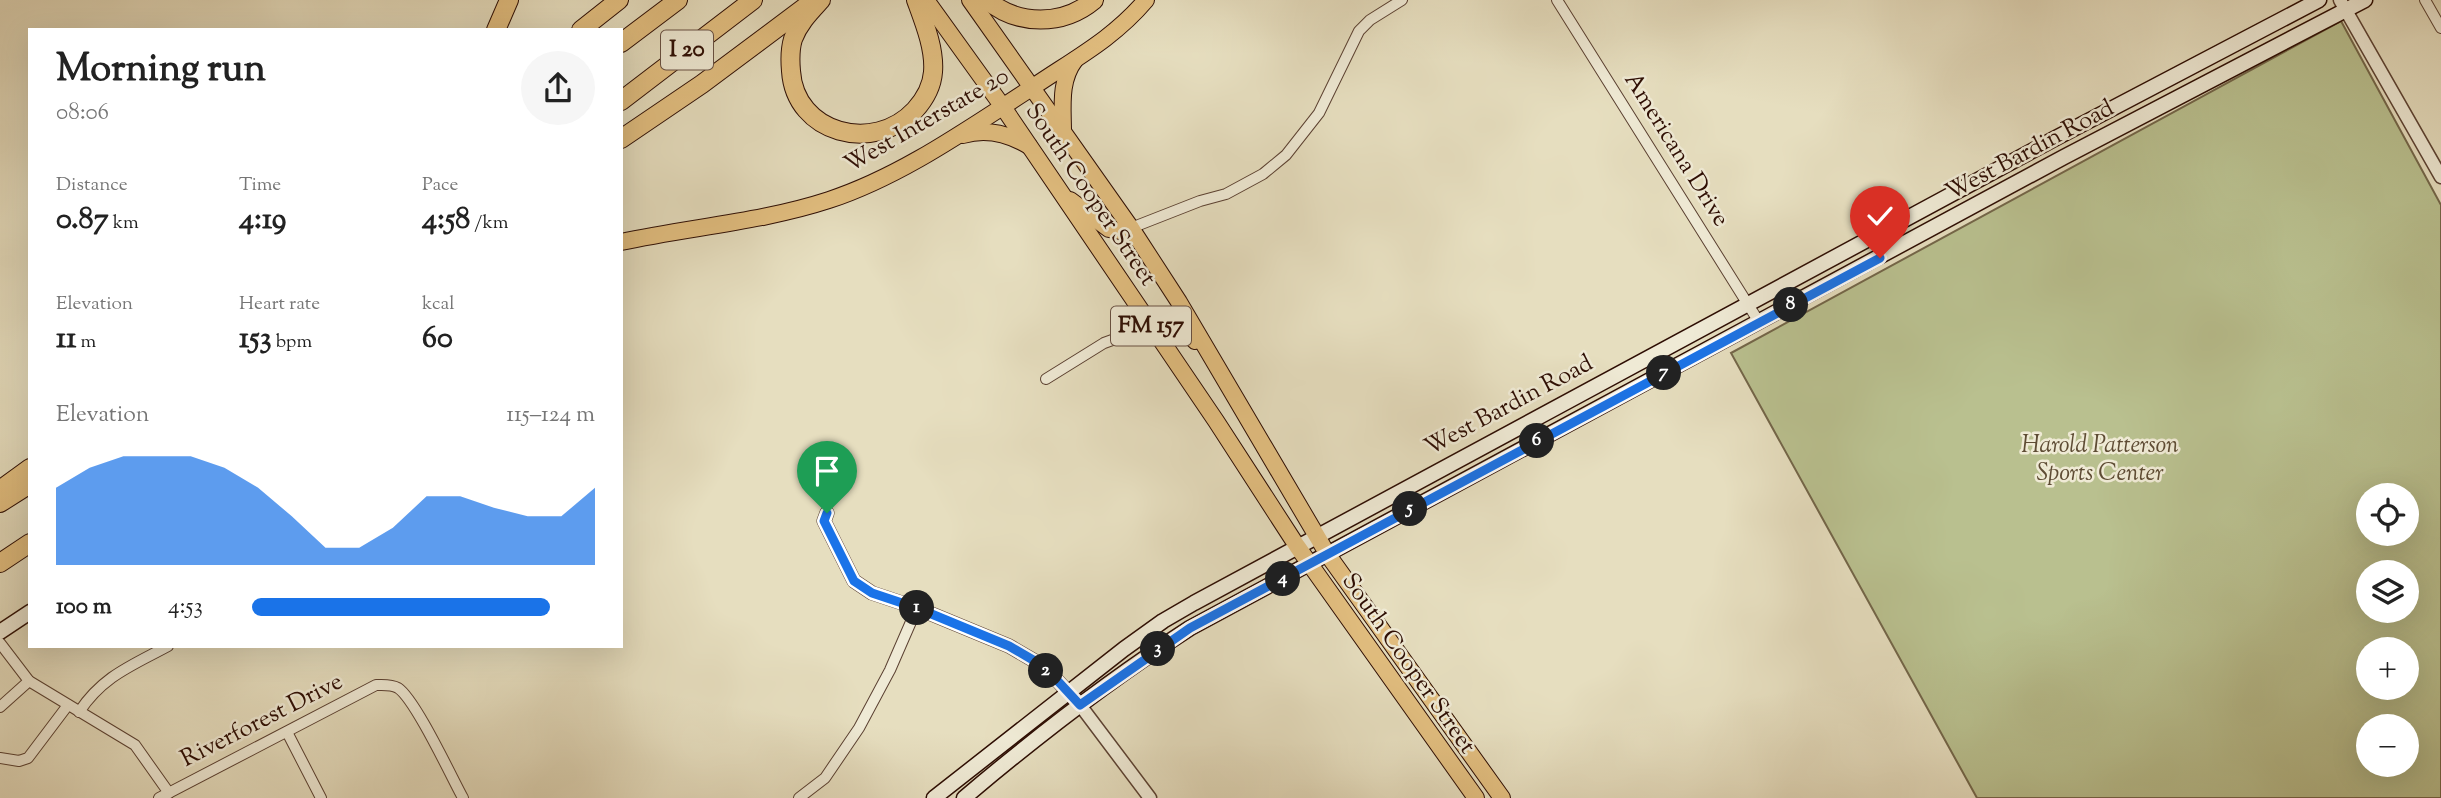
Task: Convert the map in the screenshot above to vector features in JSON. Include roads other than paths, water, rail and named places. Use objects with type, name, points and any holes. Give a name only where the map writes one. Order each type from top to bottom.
[{"type":"highway","points":[[497,28],[509,0]]},
{"type":"highway","points":[[583,28],[619,0]]},
{"type":"highway","name":"I 20","points":[[623,41],[678,0]]},
{"type":"highway","name":"I 20","points":[[623,99],[753,0]]},
{"type":"highway","points":[[623,138],[702,84],[814,0]]},
{"type":"highway","points":[[821,0],[801,22],[792,41],[791,78],[804,106],[816,118],[839,131],[852,134],[877,133],[907,118],[920,104],[930,86],[932,58],[916,0]]},
{"type":"highway","points":[[987,0],[1011,14],[1030,20],[1049,20],[1066,17],[1094,0]]},
{"type":"highway","points":[[0,490],[28,469]]},
{"type":"highway","points":[[0,503],[28,485]]},
{"type":"highway","points":[[0,563],[28,544]]},
{"type":"main road","name":"South Cooper Street","points":[[926,0],[1003,107],[1224,432],[1310,565],[1476,798]]},
{"type":"main road","name":"South Cooper Street","points":[[970,0],[1131,228],[1179,302],[1328,555],[1502,798]]},
{"type":"main road","name":"West Interstate 20","points":[[623,242],[670,231],[789,212],[866,186],[1003,107],[1076,59],[1127,22],[1146,0]]},
{"type":"main road","name":"West Bardin Road","points":[[934,798],[1163,621],[1297,546],[2054,139],[2319,0]]},
{"type":"main road","name":"West Bardin Road","points":[[970,796],[1026,746],[1190,628],[1759,323],[2343,5],[2365,0]]},
{"type":"main road","points":[[1063,132],[1063,87],[1069,67],[1076,59]]},
{"type":"main road","points":[[951,138],[975,132],[996,133],[1030,147]]},
{"type":"main road","points":[[2054,139],[2064,157]]},
{"type":"main road","points":[[1062,194],[1110,229],[1120,231],[1131,228]]},
{"type":"main road","points":[[1151,326],[1173,322],[1186,330],[1224,379]]},
{"type":"main road","points":[[1539,416],[1549,434]]},
{"type":"main road","points":[[0,632],[28,613]]},
{"type":"street","points":[[1131,228],[1200,201],[1226,194],[1263,174],[1306,132],[1320,113],[1359,31],[1370,20],[1402,0]]},
{"type":"street","name":"Americana Drive","points":[[1557,0],[1759,323]]},
{"type":"street","points":[[2425,0],[2441,28]]},
{"type":"street","points":[[2343,5],[2441,177]]},
{"type":"street","points":[[1046,379],[1104,343],[1151,326]]},
{"type":"street","points":[[827,513],[824,521],[854,581],[872,593],[917,608],[1009,646],[1033,660],[1080,705],[1150,798]]},
{"type":"street","points":[[799,798],[825,778],[859,728],[890,670],[917,608]]},
{"type":"street","points":[[0,643],[29,681],[135,745],[164,795]]},
{"type":"street","points":[[79,712],[89,696],[111,676],[164,648]]},
{"type":"street","points":[[0,707],[29,681]]},
{"type":"street","name":"Riverforest Drive","points":[[164,795],[376,685],[385,685],[399,689],[420,718],[463,798]]},
{"type":"street","points":[[0,758],[19,761],[28,758],[68,705]]},
{"type":"street","points":[[287,732],[321,798]]},
{"type":"park label","name":"Harold Patterson Sports Center","points":[[2100,460]]}]
